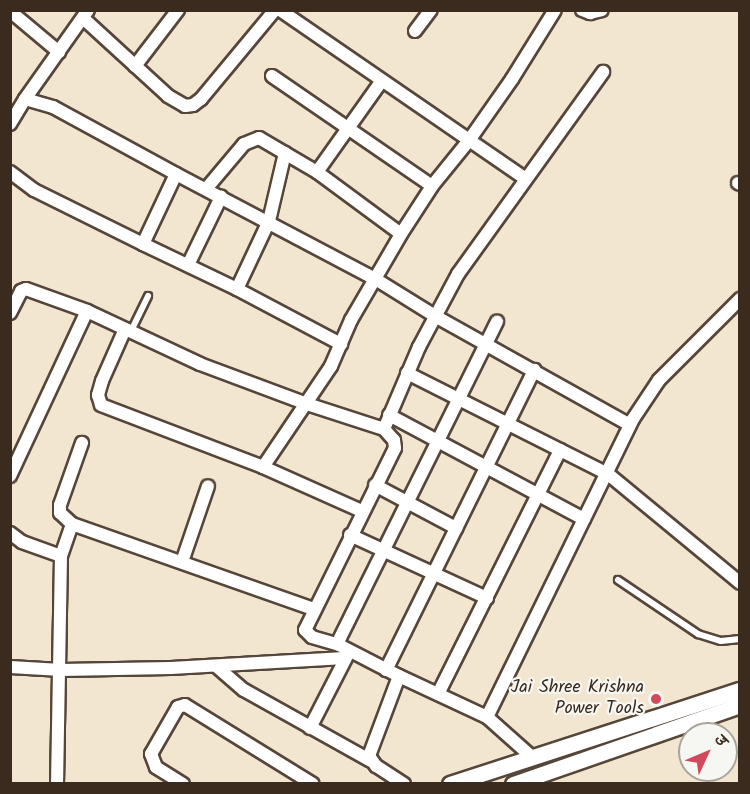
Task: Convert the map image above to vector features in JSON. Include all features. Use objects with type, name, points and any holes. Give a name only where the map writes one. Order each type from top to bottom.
[{"type":"street","points":[[135,66],[178,10]]},
{"type":"street","points":[[10,124],[85,14],[135,66],[177,102],[193,105],[275,10]]},
{"type":"street","points":[[280,10],[526,179]]},
{"type":"street","points":[[415,32],[431,10]]},
{"type":"street","points":[[263,467],[307,404],[341,344],[351,320],[377,280],[401,234],[432,186],[470,139],[555,10]]},
{"type":"street","points":[[582,10],[590,13],[602,10]]},
{"type":"street","points":[[10,11],[59,52]]},
{"type":"street","points":[[384,429],[435,316],[458,274],[603,72]]},
{"type":"street","points":[[272,76],[432,186]]},
{"type":"street","points":[[317,172],[381,81]]},
{"type":"street","points":[[25,99],[53,107],[176,174],[269,221],[630,425]]},
{"type":"street","points":[[206,189],[244,144],[259,138],[317,172],[401,234]]},
{"type":"street","points":[[237,289],[269,221],[285,153]]},
{"type":"street","points":[[10,172],[34,190],[237,289],[341,344]]},
{"type":"street","points":[[143,244],[176,174]]},
{"type":"street","points":[[188,266],[221,197]]},
{"type":"street","points":[[11,311],[21,291],[26,289],[87,311],[200,364],[307,404],[384,429],[394,440],[395,448],[314,609],[306,627],[308,635],[337,644],[348,654],[488,717],[531,756]]},
{"type":"street","points":[[488,717],[630,425],[659,380],[740,299]]},
{"type":"street","points":[[10,476],[87,311]]},
{"type":"street","points":[[337,644],[496,321]]},
{"type":"street","points":[[128,330],[102,381],[98,395],[101,405],[263,467],[362,511]]},
{"type":"street","points":[[386,670],[534,370]]},
{"type":"street","points":[[408,373],[608,474],[740,583]]},
{"type":"street","points":[[390,415],[584,519]]},
{"type":"street","points":[[82,443],[60,505],[60,513],[72,524],[314,609]]},
{"type":"street","points":[[438,694],[560,450]]},
{"type":"street","points":[[375,485],[456,528]]},
{"type":"street","points":[[182,562],[208,486]]},
{"type":"street","points":[[57,783],[61,670],[61,556],[72,524]]},
{"type":"street","points":[[10,534],[22,542],[61,556]]},
{"type":"street","points":[[350,535],[434,576],[487,598]]},
{"type":"street","points":[[10,667],[61,670],[216,666],[348,654]]},
{"type":"street","points":[[310,728],[348,654]]},
{"type":"street","points":[[216,666],[244,690],[371,761],[405,783]]},
{"type":"street","points":[[371,761],[370,750],[399,676]]},
{"type":"street","points":[[450,783],[740,690]]},
{"type":"street","points":[[183,783],[156,767],[152,754],[178,707],[185,705],[313,783]]},
{"type":"street","points":[[513,783],[740,705]]},
{"type":"lane","points":[[128,330],[148,296]]},
{"type":"lane","points":[[618,580],[698,634],[721,641],[738,639],[740,647]]},
{"type":"place","name":"Jai Shree Krishna Power Tools","points":[[656,699]]}]
